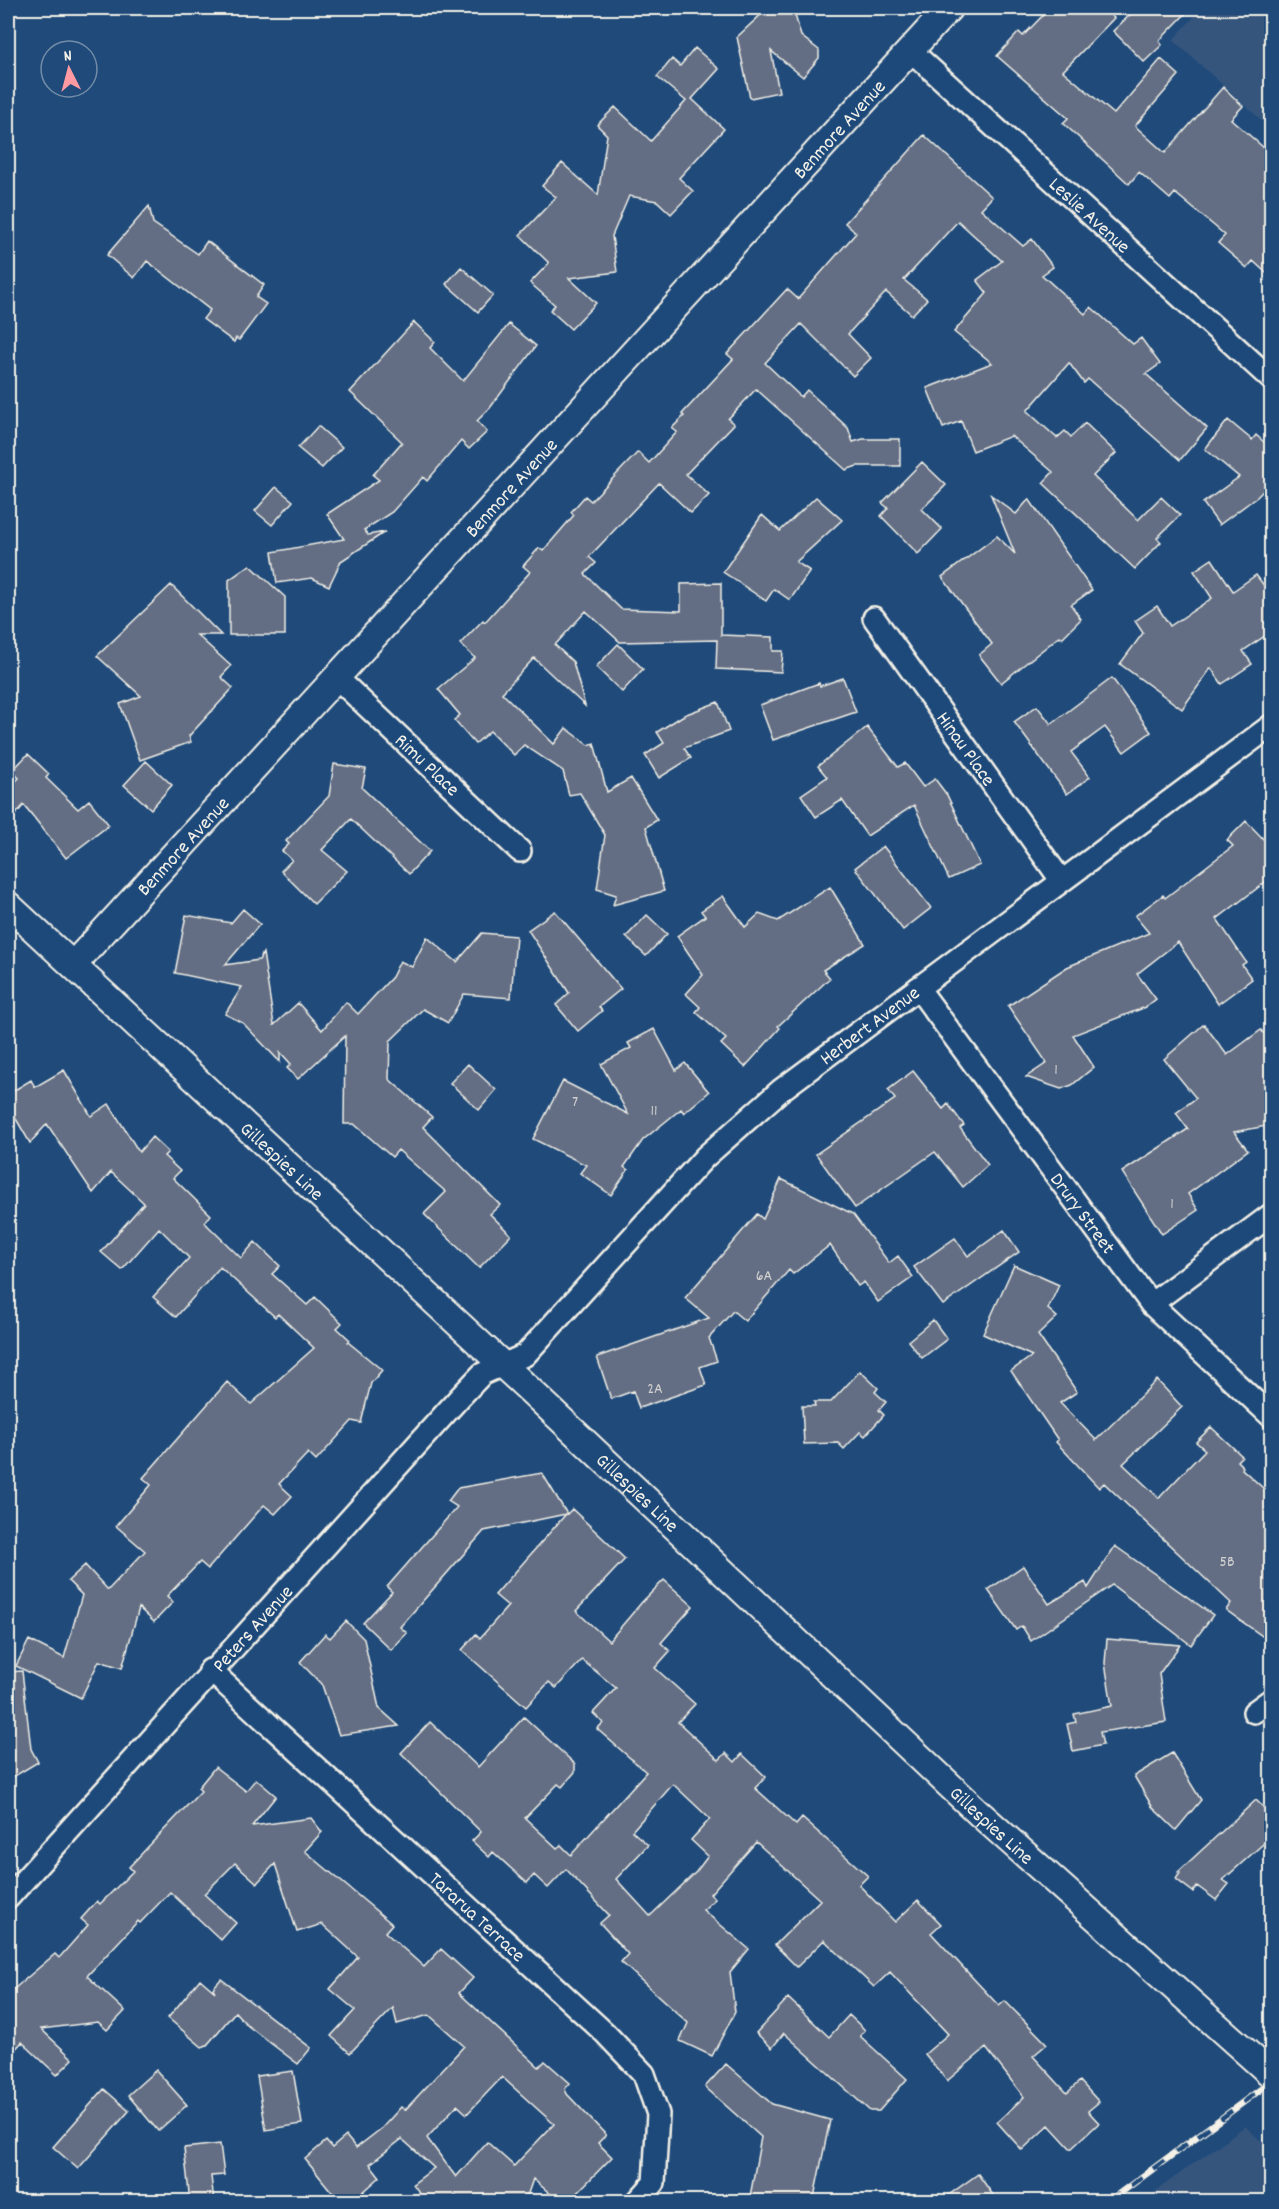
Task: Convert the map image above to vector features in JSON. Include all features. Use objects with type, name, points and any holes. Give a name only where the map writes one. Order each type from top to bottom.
[{"type":"street","name":"Benmore Avenue","points":[[73,965],[335,676],[949,8]]},
{"type":"street","name":"Leslie Avenue","points":[[910,50],[1272,380]]},
{"type":"street","name":"Hinau Place","points":[[874,618],[1061,880]]},
{"type":"street","name":"Rimu Place","points":[[335,676],[520,851]]},
{"type":"street","name":"Herbert Avenue","points":[[502,1365],[525,1355],[705,1157],[781,1090],[1272,725]]},
{"type":"street","name":"Gillespies Line","points":[[8,905],[963,1798],[1262,2067]]},
{"type":"street","name":"Drury Street","points":[[918,988],[1151,1304],[1272,1417]]},
{"type":"street","points":[[1151,1304],[1272,1214]]},
{"type":"street","name":"Peters Avenue","points":[[8,1898],[210,1670],[482,1374],[502,1365]]},
{"type":"street","name":"Tararua Terrace","points":[[210,1670],[605,2033],[644,2074],[658,2114],[654,2183],[637,2202]]},
{"type":"street","points":[[1254,1712],[1272,1699]]},
{"type":"shaded area","points":[[1202,8],[1271,8],[1271,129],[1173,40]]},
{"type":"shaded area","points":[[1245,2126],[1271,2150],[1271,2201],[1142,2201]]},
{"type":"building","points":[[793,8],[801,36],[819,50],[819,58],[803,77],[771,51],[779,92],[750,98],[737,37],[767,9]]},
{"type":"building","points":[[1050,8],[1103,8],[1114,18],[1063,71],[1114,114],[1161,59],[1179,75],[1135,126],[1165,153],[1223,87],[1243,106],[1231,119],[1272,155],[1272,278],[1253,261],[1247,268],[1218,243],[1225,235],[1175,193],[1170,199],[1139,172],[1129,184],[1063,123],[1068,118],[997,56],[1019,32],[1023,36]]},
{"type":"building","points":[[1137,8],[1191,8],[1159,41],[1162,45],[1144,62],[1113,31]]},
{"type":"building","points":[[695,48],[719,69],[692,99],[724,129],[679,178],[693,191],[671,214],[657,201],[629,196],[612,236],[617,272],[569,278],[596,303],[571,329],[550,310],[555,305],[530,283],[549,263],[520,235],[556,197],[542,186],[562,163],[598,195],[607,135],[597,125],[615,107],[651,141],[686,101],[657,77],[672,59],[680,66]]},
{"type":"building","points":[[924,135],[992,197],[981,209],[1023,246],[1032,239],[1053,267],[1042,275],[1085,314],[1091,307],[1133,344],[1141,338],[1160,364],[1146,374],[1207,428],[1180,460],[1088,379],[1084,383],[1069,363],[1027,411],[1057,438],[1065,431],[1071,437],[1085,423],[1116,453],[1093,476],[1138,520],[1161,497],[1180,515],[1157,538],[1161,542],[1135,569],[1043,483],[1053,472],[1011,436],[973,451],[961,421],[943,428],[927,388],[992,363],[954,332],[987,293],[977,280],[1002,261],[958,221],[904,280],[927,299],[912,315],[886,292],[848,334],[871,358],[853,376],[801,324],[765,363],[801,397],[807,390],[848,428],[853,442],[863,439],[900,439],[900,466],[857,466],[846,470],[756,389],[728,419],[734,424],[686,474],[709,495],[691,513],[659,483],[589,557],[596,563],[585,574],[621,609],[681,611],[681,584],[721,583],[721,635],[773,637],[773,651],[783,651],[781,672],[716,669],[717,640],[620,642],[586,611],[555,645],[573,662],[585,706],[534,658],[502,693],[554,744],[566,728],[589,745],[594,743],[607,792],[631,778],[657,820],[646,827],[664,891],[613,905],[616,895],[597,889],[605,835],[580,793],[569,795],[563,771],[524,745],[514,755],[490,731],[475,744],[454,720],[460,715],[438,689],[475,658],[460,644],[483,620],[485,622],[530,572],[523,566],[539,548],[543,551],[574,515],[571,512],[585,496],[591,501],[638,452],[649,463],[677,432],[672,428],[684,416],[682,414],[733,359],[727,354],[787,289],[798,299],[856,233],[845,223]]},
{"type":"building","points":[[149,206],[153,223],[198,254],[207,241],[264,285],[256,297],[266,304],[239,340],[236,338],[234,342],[203,319],[210,310],[147,261],[134,278],[107,255]]},
{"type":"building","points":[[461,267],[493,295],[478,312],[446,284]]},
{"type":"building","points":[[414,322],[435,342],[430,348],[463,381],[509,324],[536,346],[490,408],[477,421],[487,432],[469,449],[461,441],[427,481],[423,477],[392,512],[364,530],[368,535],[385,532],[341,561],[329,586],[312,578],[277,583],[272,552],[344,539],[327,514],[379,480],[373,475],[402,442],[350,392]]},
{"type":"building","points":[[1228,420],[1252,440],[1256,435],[1272,449],[1272,482],[1257,497],[1219,525],[1203,503],[1239,477],[1205,449]]},
{"type":"building","points":[[318,426],[342,447],[322,468],[298,448]]},
{"type":"building","points":[[922,462],[946,485],[922,509],[942,529],[918,554],[881,516],[888,508],[882,503]]},
{"type":"building","points":[[276,487],[293,501],[272,525],[255,511]]},
{"type":"building","points":[[991,495],[1016,514],[1029,499],[1092,590],[1071,605],[1081,619],[1062,638],[1060,636],[1001,683],[979,655],[992,644],[942,577],[997,536],[1015,554]]},
{"type":"building","points":[[816,497],[842,520],[796,562],[810,571],[790,600],[774,589],[766,601],[723,572],[762,515],[780,531]]},
{"type":"building","points":[[1212,559],[1233,591],[1256,575],[1272,596],[1272,631],[1243,651],[1252,664],[1222,684],[1211,668],[1182,709],[1120,664],[1143,633],[1135,621],[1157,606],[1170,626],[1212,598],[1194,571]]},
{"type":"building","points":[[250,565],[285,597],[285,635],[229,635],[229,580]]},
{"type":"building","points":[[171,585],[221,635],[197,635],[231,666],[221,677],[233,688],[189,736],[191,742],[140,760],[120,704],[141,696],[97,656]]},
{"type":"building","points":[[618,644],[643,669],[622,692],[596,667]]},
{"type":"building","points":[[843,678],[856,712],[773,740],[760,705],[819,683],[820,686]]},
{"type":"building","points":[[1112,678],[1151,732],[1124,752],[1105,727],[1071,752],[1090,777],[1067,794],[1014,722],[1037,706],[1051,724]]},
{"type":"building","points":[[718,702],[729,731],[684,748],[691,758],[659,778],[645,755],[664,743],[657,732],[684,715]]},
{"type":"building","points":[[867,727],[898,767],[905,763],[923,787],[935,779],[947,795],[980,865],[949,879],[914,805],[867,836],[842,800],[816,817],[801,795],[827,777],[818,766]]},
{"type":"building","points":[[28,754],[49,774],[46,778],[78,809],[89,800],[109,825],[66,858],[24,805],[8,823],[8,789],[19,778],[12,771]]},
{"type":"building","points":[[146,761],[172,785],[151,809],[124,785]]},
{"type":"building","points":[[334,764],[366,769],[362,788],[430,851],[409,874],[351,819],[322,850],[347,871],[314,904],[281,871],[292,860],[282,851],[289,844],[286,841],[329,796]]},
{"type":"building","points":[[1246,821],[1272,848],[1272,877],[1217,919],[1246,962],[1242,965],[1252,979],[1218,1004],[1178,942],[1137,974],[1156,999],[1146,1007],[1073,1035],[1094,1067],[1072,1085],[1061,1089],[1026,1077],[1047,1063],[1008,1006],[1067,967],[1149,933],[1135,916],[1163,895],[1165,898],[1233,846],[1227,840]]},
{"type":"building","points":[[883,846],[931,908],[903,930],[855,868]]},
{"type":"building","points":[[830,887],[865,944],[823,970],[830,978],[778,1026],[780,1028],[745,1067],[721,1044],[726,1039],[696,1012],[700,1007],[686,994],[703,975],[677,936],[705,916],[701,911],[723,896],[745,927],[759,914],[778,921]]},
{"type":"building","points":[[243,909],[260,924],[225,965],[259,960],[263,953],[274,1025],[298,1003],[322,1030],[346,1002],[358,1014],[392,977],[400,961],[412,967],[427,937],[457,962],[482,933],[516,936],[511,998],[464,994],[448,1023],[423,1009],[390,1041],[389,1079],[432,1117],[423,1127],[500,1205],[490,1214],[511,1235],[479,1268],[424,1214],[446,1192],[398,1150],[392,1157],[354,1124],[344,1124],[345,1036],[298,1079],[287,1068],[291,1064],[280,1052],[280,1062],[243,1023],[225,1014],[242,987],[175,973],[186,915],[231,923]]},
{"type":"building","points":[[555,911],[621,989],[599,1007],[602,1011],[578,1031],[556,1005],[569,993],[528,930]]},
{"type":"building","points":[[647,915],[667,934],[646,956],[626,937]]},
{"type":"building","points":[[1204,1024],[1227,1055],[1261,1030],[1272,1043],[1272,1125],[1234,1132],[1248,1150],[1188,1194],[1198,1210],[1162,1234],[1122,1172],[1188,1129],[1176,1113],[1196,1098],[1164,1059]]},
{"type":"building","points":[[654,1029],[676,1070],[685,1063],[709,1092],[684,1113],[681,1109],[643,1140],[624,1167],[628,1170],[611,1195],[580,1173],[586,1165],[533,1139],[563,1081],[628,1114],[601,1064],[631,1048],[628,1043]]},
{"type":"building","points":[[468,1064],[496,1090],[479,1110],[450,1083]]},
{"type":"building","points":[[64,1070],[91,1116],[109,1104],[139,1152],[152,1137],[168,1152],[164,1156],[180,1171],[173,1178],[211,1215],[204,1222],[241,1258],[255,1242],[280,1266],[272,1274],[307,1305],[315,1297],[342,1323],[337,1328],[350,1340],[348,1342],[382,1370],[371,1383],[361,1423],[352,1421],[316,1461],[308,1453],[279,1484],[292,1496],[275,1514],[264,1505],[208,1569],[200,1562],[167,1596],[173,1602],[154,1622],[139,1608],[122,1668],[99,1661],[81,1698],[16,1666],[29,1640],[64,1658],[82,1595],[68,1581],[85,1565],[108,1590],[145,1551],[116,1526],[151,1485],[143,1478],[227,1382],[251,1404],[314,1348],[278,1314],[275,1317],[220,1267],[176,1317],[153,1297],[189,1258],[159,1228],[122,1270],[101,1252],[144,1203],[111,1172],[93,1193],[47,1124],[30,1143],[8,1105],[8,1094],[31,1080],[35,1087]]},
{"type":"building","points":[[913,1071],[943,1109],[948,1104],[964,1125],[960,1128],[988,1165],[963,1187],[935,1152],[855,1208],[816,1154],[895,1099],[888,1090]]},
{"type":"building","points":[[781,1179],[853,1214],[889,1263],[898,1256],[913,1277],[878,1302],[864,1282],[858,1286],[830,1245],[793,1274],[789,1270],[745,1321],[733,1311],[709,1338],[717,1361],[700,1367],[706,1385],[639,1408],[633,1391],[611,1399],[597,1357],[709,1318],[685,1298],[757,1214],[763,1219]]},
{"type":"building","points":[[1004,1230],[1019,1252],[943,1305],[914,1267],[955,1238],[968,1256]]},
{"type":"building","points":[[1014,1265],[1059,1285],[1048,1309],[1057,1317],[1038,1335],[1077,1392],[1060,1403],[1096,1440],[1157,1380],[1182,1407],[1123,1464],[1159,1498],[1205,1450],[1196,1442],[1211,1427],[1242,1456],[1237,1461],[1243,1467],[1242,1469],[1272,1496],[1272,1643],[1226,1610],[1231,1603],[1104,1483],[1099,1488],[1056,1442],[1058,1440],[1011,1371],[1032,1356],[983,1334]]},
{"type":"building","points":[[933,1320],[947,1339],[922,1358],[908,1341]]},
{"type":"building","points":[[860,1371],[878,1388],[875,1392],[886,1402],[879,1410],[884,1415],[865,1436],[860,1432],[844,1449],[838,1443],[804,1444],[802,1406],[815,1406],[814,1402],[831,1402]]},
{"type":"building","points":[[542,1473],[567,1514],[572,1509],[625,1559],[576,1611],[609,1641],[664,1580],[693,1606],[661,1643],[670,1651],[655,1668],[695,1704],[678,1722],[719,1760],[726,1753],[735,1762],[742,1754],[766,1777],[755,1788],[796,1825],[802,1818],[868,1876],[859,1885],[895,1922],[918,1900],[941,1924],[931,1933],[999,2006],[1005,2001],[1047,2044],[1033,2056],[1067,2093],[1080,2081],[1099,2102],[1088,2111],[1099,2123],[1071,2149],[1049,2125],[1022,2150],[997,2122],[1024,2097],[986,2048],[947,2081],[925,2054],[948,2034],[890,1972],[874,1987],[824,1940],[797,1967],[775,1945],[820,1900],[756,1842],[710,1894],[715,1899],[703,1910],[749,1949],[730,1972],[735,2012],[712,2056],[680,2041],[688,2023],[621,1962],[628,1954],[600,1923],[609,1915],[566,1869],[548,1888],[534,1875],[527,1883],[493,1852],[489,1857],[472,1841],[481,1832],[401,1753],[430,1722],[478,1767],[524,1717],[575,1764],[575,1772],[562,1787],[558,1784],[525,1818],[557,1848],[561,1845],[571,1855],[646,1772],[597,1729],[603,1723],[593,1713],[616,1688],[582,1660],[556,1688],[549,1682],[526,1707],[462,1650],[476,1634],[480,1638],[508,1606],[495,1595],[566,1514],[484,1531],[400,1627],[407,1633],[391,1650],[363,1623],[392,1592],[387,1587],[457,1507],[448,1501],[458,1488]],"holes":[[[673,1784],[710,1819],[691,1840],[708,1856],[696,1872],[650,1916],[616,1879],[648,1845],[632,1831]]]},
{"type":"building","points":[[1115,1546],[1213,1615],[1191,1645],[1112,1585],[1031,1641],[1022,1626],[1016,1630],[988,1590],[1023,1566],[1049,1604],[1085,1582],[1088,1588]]},
{"type":"building","points":[[346,1621],[364,1639],[379,1708],[399,1726],[339,1735],[322,1685],[300,1662],[325,1634],[330,1638]]},
{"type":"building","points":[[1107,1639],[1180,1645],[1159,1674],[1166,1722],[1100,1732],[1103,1745],[1073,1751],[1067,1724],[1076,1722],[1074,1714],[1112,1706],[1105,1663]]},
{"type":"building","points":[[22,1671],[31,1749],[38,1762],[8,1780],[8,1672]]},
{"type":"building","points":[[1172,1753],[1201,1800],[1176,1830],[1153,1808],[1134,1776]]},
{"type":"building","points":[[215,1767],[246,1791],[256,1779],[276,1796],[252,1826],[311,1818],[322,1832],[305,1851],[392,1924],[385,1932],[424,1967],[441,1949],[473,1978],[459,1993],[539,2067],[545,2061],[570,2083],[565,2089],[567,2094],[606,2135],[598,2143],[612,2157],[568,2202],[560,2202],[533,2179],[525,2202],[470,2202],[455,2196],[448,2202],[426,2202],[413,2184],[434,2168],[402,2139],[370,2164],[380,2177],[352,2202],[340,2202],[305,2159],[326,2141],[332,2148],[346,2136],[356,2148],[382,2128],[401,2107],[405,2110],[464,2046],[429,2015],[397,2024],[393,2008],[350,2053],[331,2036],[355,2010],[330,1989],[358,1957],[322,1924],[297,1932],[275,1864],[257,1883],[235,1863],[204,1894],[236,1923],[221,1940],[170,1892],[140,1923],[138,1921],[87,1976],[125,2011],[107,2030],[98,2022],[41,2029],[73,2059],[57,2075],[22,2042],[8,2057],[8,1994],[55,1954],[59,1958],[88,1925],[81,1919],[97,1901],[100,1904],[133,1871],[129,1867],[201,1791],[198,1788]],"holes":[[[502,2077],[554,2124],[514,2166],[487,2142],[456,2177],[427,2138],[457,2105],[467,2114]]]},
{"type":"building","points":[[1256,1800],[1272,1816],[1272,1836],[1223,1880],[1229,1884],[1216,1900],[1197,1886],[1193,1892],[1176,1879],[1180,1873],[1178,1872]]},
{"type":"building","points":[[200,1979],[215,1992],[213,1988],[221,1979],[311,2048],[298,2064],[248,2026],[235,2012],[207,2045],[202,2047],[168,2018]]},
{"type":"building","points":[[788,1998],[829,2037],[849,2015],[865,2030],[860,2036],[907,2079],[879,2111],[870,2111],[784,2033],[772,2048],[756,2033]]},
{"type":"building","points":[[726,2064],[772,2104],[830,2120],[813,2202],[749,2202],[761,2137],[705,2087]]},
{"type":"building","points":[[156,2070],[187,2105],[158,2131],[128,2095]]},
{"type":"building","points":[[293,2071],[302,2124],[266,2130],[257,2076]]},
{"type":"building","points":[[104,2089],[129,2111],[78,2169],[53,2147]]},
{"type":"building","points":[[220,2144],[224,2175],[211,2176],[214,2202],[190,2202],[184,2148]]},
{"type":"building","points":[[978,2174],[998,2202],[939,2202]]},
{"type":"railway","points":[[1108,2202],[1272,2081]]}]
